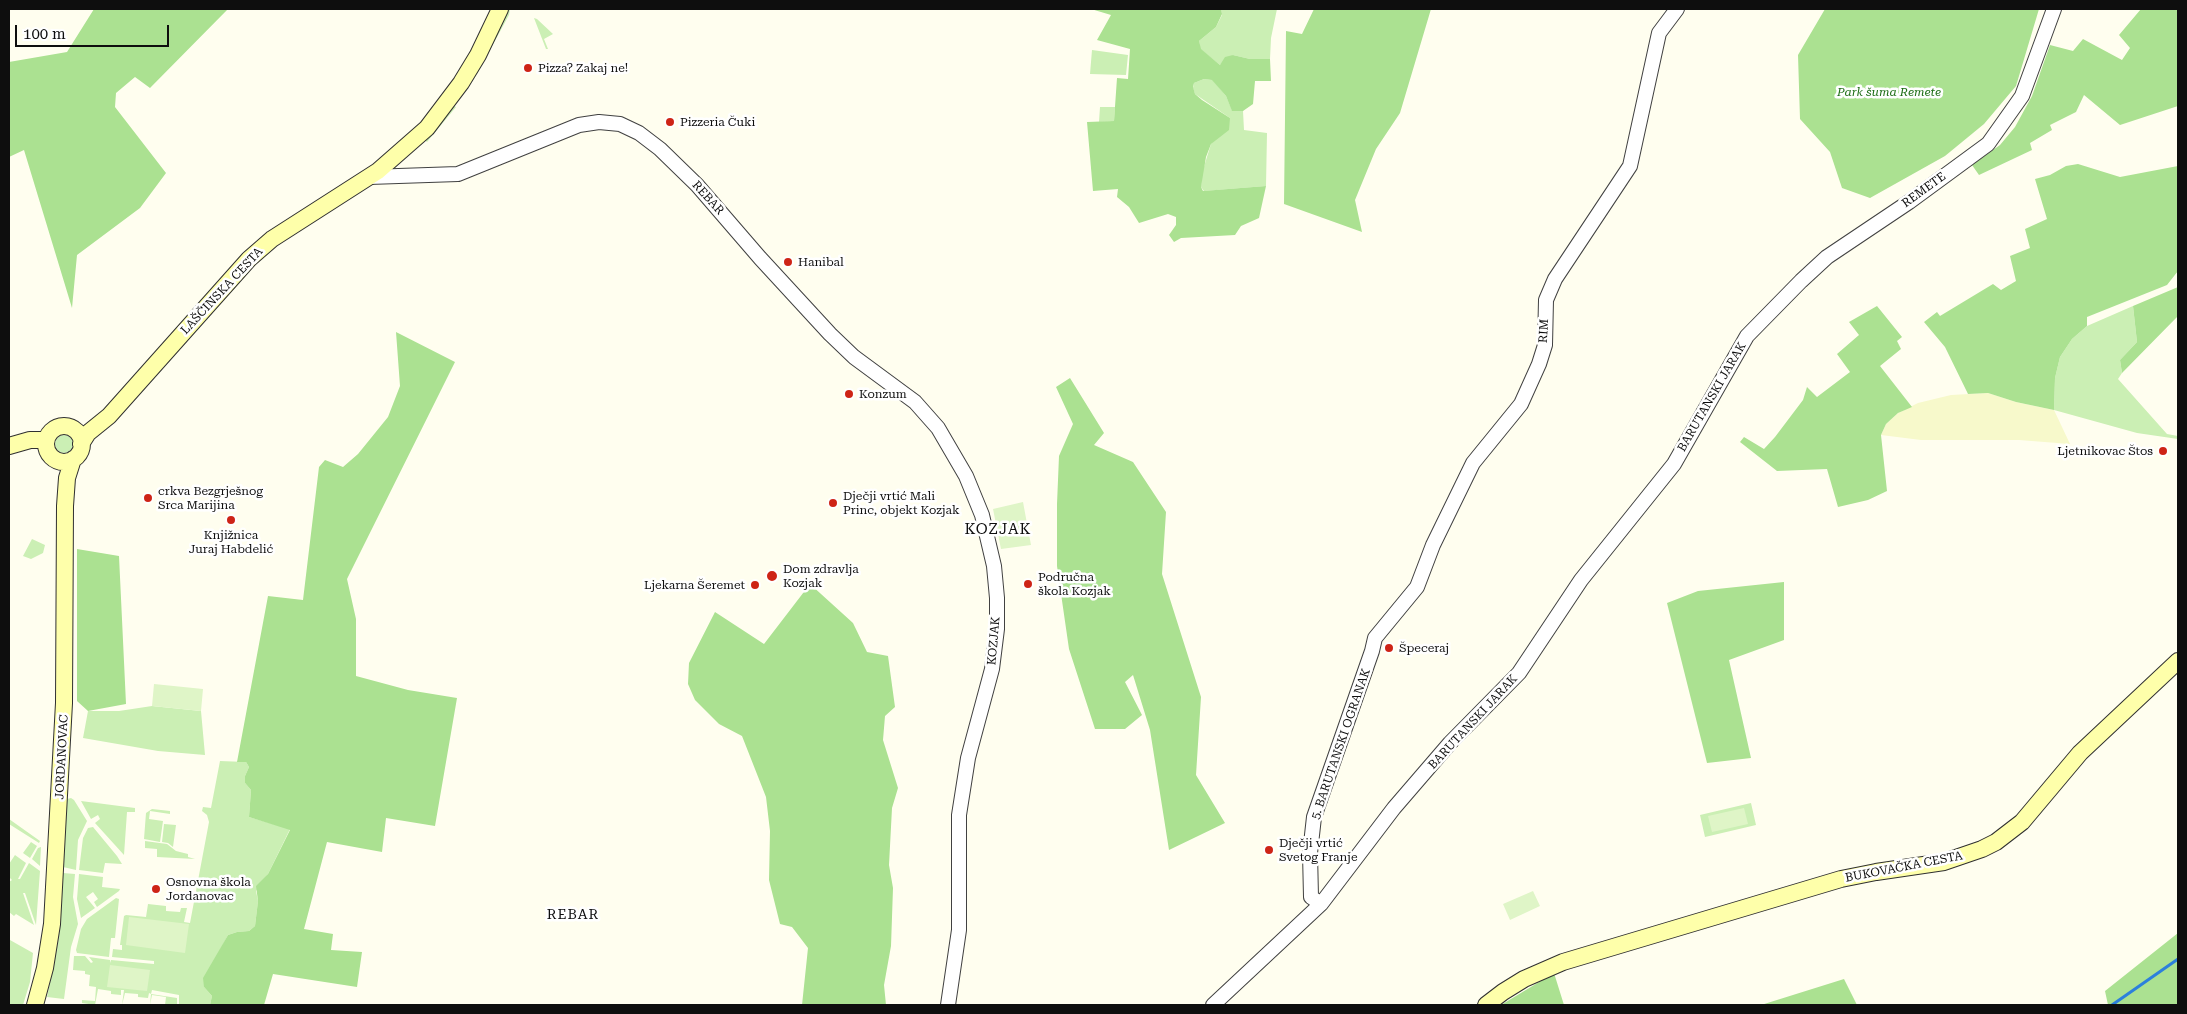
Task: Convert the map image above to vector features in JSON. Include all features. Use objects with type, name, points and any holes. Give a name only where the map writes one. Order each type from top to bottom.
[{"type":"main road","name":"LAŠČINSKA CESTA","points":[[81,444],[88,433],[116,408],[249,259],[272,239],[369,177],[400,153],[427,128],[445,106],[478,55],[500,9]]},
{"type":"main road","name":"LAŠČINSKA CESTA","points":[[69,427],[88,423],[116,408]]},
{"type":"main road","points":[[62,426],[69,427],[78,435],[81,444],[79,452],[73,459],[64,462],[54,459],[48,452],[46,440],[53,430],[62,426]]},
{"type":"main road","points":[[9,446],[30,440],[46,440]]},
{"type":"main road","name":"JORDANOVAC","points":[[54,459],[59,470],[65,506]]},
{"type":"main road","name":"JORDANOVAC","points":[[35,1005],[45,968],[52,924],[62,770],[65,644],[65,506],[67,478],[73,459]]},
{"type":"main road","name":"BUKOVAČKA CESTA","points":[[1486,1005],[1524,979],[1563,962],[1842,879],[1944,862],[1982,849],[1996,842],[2022,822],[2080,753],[2178,661]]},
{"type":"street","name":"RIM","points":[[1375,638],[1417,587],[1433,545],[1473,464],[1521,404],[1539,364],[1545,345],[1546,300],[1555,279],[1630,166],[1660,34],[1677,9]]},
{"type":"street","name":"REMETE","points":[[1747,336],[1800,281],[1827,257],[1909,202],[1988,144],[2022,96],[2054,9]]},
{"type":"street","name":"REBAR","points":[[407,176],[458,174],[589,122],[610,122],[633,130],[650,140],[697,185],[760,258],[830,334]]},
{"type":"street","points":[[400,153],[400,166],[407,176]]},
{"type":"street","points":[[369,177],[407,176]]},
{"type":"street","name":"KOZJAK","points":[[830,334],[854,357],[915,402],[938,428],[954,454],[974,495],[994,566],[997,630],[989,680],[968,758],[959,815],[959,930],[948,1005]]},
{"type":"street","name":"BARUTANSKI JARAK","points":[[1213,1005],[1321,904],[1394,808],[1450,743],[1519,673],[1581,580],[1674,464],[1747,336]]},
{"type":"street","name":"5. BARUTANSKI OGRANAK","points":[[1321,904],[1311,897],[1310,852],[1314,817],[1375,638]]},
{"type":"green space","points":[[94,9],[228,9],[150,88],[135,77],[116,93],[115,107],[166,173],[140,208],[77,255],[72,308],[24,150],[9,157],[9,62],[67,52]]},
{"type":"green space","points":[[508,9],[510,9],[509,15],[477,74],[474,72]]},
{"type":"green space","points":[[1091,9],[1221,9],[1222,14],[1216,27],[1199,41],[1201,49],[1220,65],[1225,57],[1233,55],[1250,59],[1270,59],[1271,81],[1255,81],[1253,104],[1243,111],[1232,111],[1226,96],[1212,80],[1204,79],[1194,83],[1193,87],[1195,94],[1202,100],[1230,118],[1229,130],[1211,144],[1206,157],[1201,187],[1203,191],[1266,186],[1259,218],[1241,226],[1235,235],[1181,238],[1174,242],[1169,235],[1176,225],[1176,217],[1168,214],[1139,223],[1129,207],[1117,197],[1118,189],[1093,191],[1087,122],[1114,121],[1117,78],[1128,79],[1130,49],[1097,40],[1111,15]]},
{"type":"green space","points":[[1221,9],[1277,9],[1271,38],[1270,59],[1250,59],[1233,55],[1220,65],[1200,49],[1199,41],[1216,27],[1222,15]]},
{"type":"green space","points":[[1314,9],[1431,9],[1400,113],[1376,149],[1355,200],[1362,232],[1284,204],[1286,31],[1302,34]]},
{"type":"green space","name":"Park šuma Remete","points":[[1825,9],[2039,9],[2016,86],[1984,124],[1945,156],[1870,198],[1842,188],[1830,152],[1800,119],[1798,55]]},
{"type":"green space","points":[[2141,9],[2178,9],[2178,106],[2120,125],[2084,95],[2076,112],[2050,125],[2052,130],[2030,143],[2032,150],[1979,175],[1972,165],[2000,145],[2015,127],[2032,96],[2050,45],[2073,51],[2083,39],[2122,60],[2130,48],[2119,35]]},
{"type":"green space","points":[[534,18],[553,34],[544,39],[548,49],[546,49]]},
{"type":"green space","points":[[1092,50],[1128,55],[1126,75],[1090,74]]},
{"type":"green space","points":[[1204,79],[1213,80],[1226,96],[1232,110],[1243,111],[1244,130],[1267,133],[1266,186],[1204,191],[1201,187],[1202,173],[1211,144],[1230,118],[1195,94],[1194,83]]},
{"type":"green space","points":[[452,105],[456,107],[427,142],[424,139]]},
{"type":"green space","points":[[1100,107],[1115,107],[1114,121],[1099,122]]},
{"type":"green space","points":[[2078,164],[2120,177],[2178,166],[2178,271],[2167,285],[2087,317],[2087,326],[2072,339],[2060,357],[2055,378],[2054,410],[2016,402],[1988,393],[1968,394],[1945,347],[1924,322],[1937,312],[1940,316],[1993,284],[2001,290],[2016,281],[2010,256],[2030,248],[2025,229],[2047,219],[2035,179],[2050,175],[2066,166]]},
{"type":"green space","points":[[2178,287],[2178,316],[2122,373],[2120,360],[2137,342],[2133,306]]},
{"type":"green space","points":[[1877,306],[1902,337],[1897,341],[1901,349],[1880,366],[1912,407],[1898,413],[1886,424],[1881,435],[1887,491],[1868,500],[1838,507],[1827,469],[1777,471],[1740,442],[1744,437],[1764,449],[1803,400],[1807,387],[1817,397],[1850,372],[1837,354],[1859,335],[1849,322]]},
{"type":"green space","points":[[2133,306],[2137,342],[2120,360],[2122,373],[2118,379],[2167,434],[2178,436],[2178,439],[2137,433],[2054,410],[2055,378],[2060,357],[2072,339],[2087,326]]},
{"type":"green space","points":[[396,332],[455,362],[347,579],[356,619],[356,676],[408,690],[457,698],[435,826],[386,818],[382,852],[327,842],[304,929],[333,934],[331,950],[362,952],[357,987],[273,974],[264,1005],[210,1005],[212,996],[204,987],[203,978],[228,935],[249,931],[255,926],[258,901],[256,886],[268,874],[290,830],[249,817],[251,790],[245,783],[245,776],[249,767],[246,762],[237,762],[268,596],[303,600],[319,467],[325,460],[343,467],[358,454],[388,417],[400,386]]},
{"type":"green space","points":[[1070,378],[1104,433],[1094,445],[1133,462],[1166,512],[1162,574],[1201,697],[1196,775],[1225,823],[1169,850],[1150,730],[1133,675],[1125,682],[1142,715],[1125,729],[1095,729],[1069,649],[1057,566],[1057,504],[1059,456],[1073,424],[1056,387]]},
{"type":"green space","points":[[1988,393],[2016,402],[2054,410],[2070,444],[2019,440],[1921,440],[1881,435],[1886,424],[1898,413],[1918,403],[1951,395]]},
{"type":"green space","points":[[64,435],[70,438],[73,444],[70,450],[64,453],[58,450],[55,444],[58,438]]},
{"type":"green space","points":[[1023,502],[1031,545],[1001,549],[993,509]]},
{"type":"green space","points":[[32,539],[45,545],[43,553],[31,559],[23,556]]},
{"type":"green space","points":[[77,549],[119,556],[126,704],[88,711],[77,701]]},
{"type":"green space","points":[[1784,582],[1784,640],[1729,660],[1751,758],[1707,763],[1667,603],[1698,591]]},
{"type":"green space","points":[[810,584],[853,623],[867,652],[888,656],[895,707],[885,716],[883,740],[898,788],[892,808],[889,865],[893,888],[891,946],[884,985],[886,1005],[802,1005],[808,948],[792,927],[780,924],[769,880],[770,831],[766,797],[742,736],[719,724],[695,700],[688,684],[689,663],[715,612],[764,644]]},
{"type":"green space","points":[[154,684],[203,689],[201,711],[152,706]]},
{"type":"green space","points":[[152,706],[201,711],[205,755],[158,751],[83,738],[88,711],[119,711]]},
{"type":"green space","points":[[220,761],[246,762],[249,767],[245,776],[245,783],[251,790],[249,817],[290,829],[268,874],[256,891],[258,901],[255,926],[249,931],[228,935],[204,987],[212,996],[210,1005],[179,1005],[179,995],[152,990],[151,994],[149,993],[148,998],[138,997],[138,994],[125,993],[122,1005],[124,990],[121,990],[121,995],[111,994],[111,991],[98,989],[95,1005],[82,1003],[82,1000],[95,1001],[96,987],[89,986],[90,975],[85,974],[85,971],[73,970],[74,956],[85,956],[91,963],[93,962],[89,957],[110,960],[110,963],[111,960],[154,964],[154,961],[112,957],[113,949],[122,950],[122,945],[120,945],[124,916],[146,917],[148,904],[166,906],[166,911],[180,912],[181,908],[187,908],[184,922],[190,923],[209,822],[207,815],[202,811],[203,807],[211,808]]},
{"type":"green space","points":[[71,798],[87,821],[78,840],[76,870],[63,867],[67,799]]},
{"type":"green space","points":[[81,801],[135,808],[135,812],[127,812],[124,855],[95,823],[100,819],[98,815],[91,819]]},
{"type":"green space","points":[[1751,803],[1756,825],[1705,837],[1700,815]]},
{"type":"green space","points":[[1744,808],[1748,824],[1712,832],[1708,816]]},
{"type":"green space","points":[[152,809],[170,811],[170,814],[150,811],[149,819],[163,821],[160,842],[144,839],[146,813]]},
{"type":"green space","points":[[9,819],[40,841],[39,843],[9,824]]},
{"type":"green space","points":[[164,824],[176,825],[173,847],[168,843],[162,842]]},
{"type":"green space","points":[[93,827],[122,864],[105,863],[103,873],[79,870],[83,838],[88,828]]},
{"type":"green space","points":[[145,841],[167,844],[176,851],[188,854],[188,857],[195,859],[157,857],[157,849],[145,848]]},
{"type":"green space","points":[[31,842],[37,846],[30,858],[23,853]]},
{"type":"green space","points":[[41,847],[40,866],[32,859],[38,848]]},
{"type":"green space","points":[[15,855],[26,863],[18,879],[20,879],[29,863],[40,871],[36,925],[25,893],[23,893],[34,925],[9,912],[9,882],[12,880],[9,877],[9,864]]},
{"type":"green space","points":[[63,873],[75,874],[73,897],[78,924],[71,947],[64,999],[47,997],[58,942]]},
{"type":"green space","points":[[79,874],[103,877],[102,887],[120,889],[97,907],[94,902],[98,899],[93,892],[86,897],[95,908],[81,918],[77,899]]},
{"type":"green space","points":[[1533,891],[1540,906],[1510,920],[1503,904]]},
{"type":"green space","points":[[116,898],[119,899],[115,938],[111,938],[109,957],[77,953],[81,929],[87,919]]},
{"type":"green space","points":[[129,917],[189,924],[185,953],[126,945]]},
{"type":"green space","points":[[2178,933],[2178,1005],[2108,1005],[2105,991]]},
{"type":"green space","points":[[10,940],[33,953],[30,982],[23,1005],[9,1005]]},
{"type":"green space","points":[[110,965],[150,970],[147,991],[107,987]]},
{"type":"green space","points":[[1554,973],[1564,1005],[1501,1005]]},
{"type":"green space","points":[[1844,979],[1857,1005],[1761,1005]]},
{"type":"green space","points":[[151,994],[177,998],[177,1005],[165,1005],[166,997],[152,995],[150,1005]]},
{"type":"waterway","points":[[2112,1005],[2178,959]]},
{"type":"place","name":"Pizza? Zakaj ne!","points":[[528,68]]},
{"type":"place","name":"Pizzeria Čuki","points":[[670,122]]},
{"type":"place","name":"Hanibal","points":[[788,262]]},
{"type":"place","name":"Konzum","points":[[849,394]]},
{"type":"place","name":"Ljetnikovac Štos","points":[[2163,451]]},
{"type":"place","name":"crkva Bezgrješnog Srca Marijina","points":[[148,498]]},
{"type":"place","name":"Dječji vrtić Mali Princ, objekt Kozjak","points":[[833,503]]},
{"type":"place","name":"Knjižnica Juraj Habdelić","points":[[231,520]]},
{"type":"place","name":"Dom zdravlja Kozjak","points":[[772,576]]},
{"type":"place","name":"Područna škola Kozjak","points":[[1028,584]]},
{"type":"place","name":"Ljekarna Šeremet","points":[[755,585]]},
{"type":"place","name":"Špeceraj","points":[[1389,648]]},
{"type":"place","name":"Dječji vrtić Svetog Franje","points":[[1269,850]]},
{"type":"place","name":"Osnovna škola Jordanovac","points":[[156,889]]},
{"type":"district","name":"KOZJAK","points":[[998,530]]},
{"type":"district","name":"REBAR","points":[[573,915]]}]
